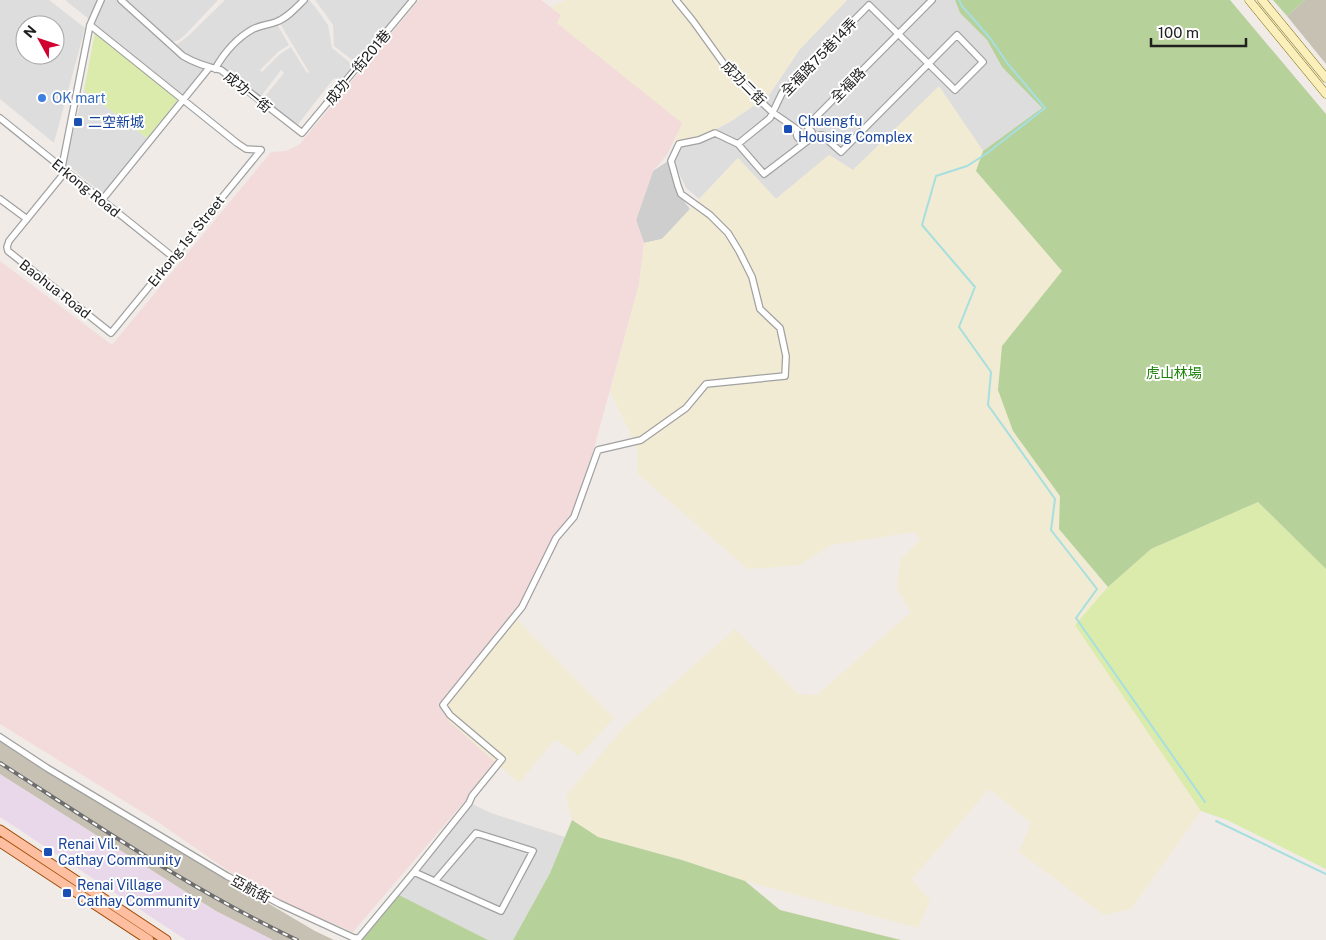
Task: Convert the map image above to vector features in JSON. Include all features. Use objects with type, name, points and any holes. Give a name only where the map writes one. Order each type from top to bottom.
[{"type":"main road","points":[[0,830],[166,940]]},
{"type":"main road","points":[[0,842],[148,940]]},
{"type":"street","name":"Baohua Road","points":[[101,0],[90,25],[64,169],[9,241],[7,247],[8,251],[111,333]]},
{"type":"street","name":"成功一街","points":[[121,0],[183,56],[193,62],[221,70],[302,134]]},
{"type":"street","points":[[102,200],[183,100],[233,45],[248,32],[260,26],[278,22],[291,13],[304,0]]},
{"type":"street","name":"成功一街201巷","points":[[302,134],[413,0]]},
{"type":"street","name":"成功二街","points":[[676,0],[729,71],[772,112],[798,130]]},
{"type":"street","name":"全福路","points":[[807,126],[932,0]]},
{"type":"street","points":[[1249,0],[1326,94]]},
{"type":"street","points":[[1262,0],[1326,78]]},
{"type":"street","name":"全福路75巷14弄","points":[[738,144],[770,118],[782,93],[869,4],[898,34]]},
{"type":"street","points":[[90,25],[183,100]]},
{"type":"street","points":[[738,144],[764,174],[810,138],[812,132],[807,126],[802,126],[798,130],[797,137],[803,141],[810,138],[822,135],[842,152],[929,64],[957,35],[983,62],[955,90],[929,64],[898,34]]},
{"type":"street","name":"Erkong 1st Street","points":[[111,333],[261,150],[251,150],[242,147],[183,100]]},
{"type":"street","name":"Erkong Road","points":[[0,118],[173,257]]},
{"type":"street","name":"亞航街","points":[[0,737],[47,768],[227,876],[280,904],[354,938],[359,938],[414,872],[502,760],[450,715],[443,705],[522,607],[556,538],[574,517],[598,450],[641,440],[686,408],[706,384],[785,376],[786,356],[780,328],[760,309],[752,277],[728,233],[710,214],[681,194],[672,162],[679,144],[698,140],[715,133],[738,144]]},
{"type":"street","points":[[0,199],[27,219]]},
{"type":"street","points":[[414,872],[435,882],[501,911],[533,851],[476,833],[435,882]]},
{"type":"shaded area","points":[[0,0],[49,0],[85,28],[54,143],[0,99]]},
{"type":"shaded area","points":[[65,0],[99,0],[90,20]]},
{"type":"shaded area","points":[[103,0],[118,0],[148,28],[192,63],[203,69],[183,95],[93,24]]},
{"type":"shaded area","points":[[125,0],[218,0],[186,34],[179,40],[172,42]]},
{"type":"shaded area","points":[[225,0],[301,0],[290,11],[275,20],[259,23],[247,30],[213,67],[185,55],[176,45]]},
{"type":"shaded area","points":[[306,0],[309,0],[328,25],[332,48],[353,65],[340,81],[334,78],[296,127],[261,101],[284,73],[281,70],[259,99],[219,66],[234,46],[255,30],[277,24],[289,45],[278,52],[260,70],[262,72],[280,54],[291,47],[307,73],[309,72],[279,22]]},
{"type":"shaded area","points":[[315,0],[411,0],[356,63],[334,46],[333,25]]},
{"type":"shaded area","points":[[419,0],[541,0],[561,15],[557,23],[683,123],[666,156],[653,171],[636,220],[644,243],[639,284],[591,459],[570,518],[553,537],[522,604],[449,721],[495,762],[465,801],[353,932],[287,904],[230,872],[155,820],[0,724],[0,261],[112,345],[271,152],[286,151],[299,145]]},
{"type":"shaded area","points":[[566,0],[847,0],[800,49],[769,95],[730,122],[699,137],[674,143],[682,123],[557,23],[561,15],[551,7]]},
{"type":"shaded area","points":[[847,0],[955,0],[960,13],[987,40],[1002,67],[1042,108],[983,151],[939,87],[853,170],[829,155],[776,199],[738,158],[699,199],[686,188],[674,163],[681,147],[700,143],[715,136],[716,129],[730,122],[769,95],[800,49]]},
{"type":"shaded area","points":[[1305,0],[1326,0],[1326,64],[1287,16]]},
{"type":"shaded area","points":[[939,86],[983,151],[976,171],[1062,271],[1002,346],[1013,431],[1060,496],[1059,529],[1108,587],[1075,625],[1201,811],[1131,909],[1104,915],[1019,852],[1031,823],[989,789],[912,879],[930,901],[918,928],[745,881],[682,860],[598,837],[572,820],[566,796],[624,727],[735,629],[798,694],[817,695],[911,612],[897,588],[900,560],[921,539],[914,532],[831,545],[799,565],[748,569],[638,474],[637,447],[610,392],[639,284],[644,243],[662,239],[738,158],[776,199],[829,155],[853,170]]},
{"type":"shaded area","points":[[84,90],[147,138],[103,194],[65,163]]},
{"type":"shaded area","points":[[668,161],[679,195],[690,209],[662,239],[644,243],[636,220],[653,171]]},
{"type":"shaded area","points":[[513,616],[614,718],[579,756],[555,739],[519,783],[449,721],[441,706]]},
{"type":"shaded area","points":[[0,740],[80,791],[205,866],[315,931],[334,940],[273,940],[216,911],[0,774]]},
{"type":"shaded area","points":[[0,774],[216,911],[273,940],[186,940],[0,817]]},
{"type":"shaded area","points":[[472,804],[491,813],[565,837],[550,873],[513,940],[488,940],[399,895]]},
{"type":"green space","name":"虎山林場","points":[[955,0],[1230,0],[1326,114],[1326,569],[1258,502],[1151,549],[1108,587],[1059,529],[1060,496],[1013,431],[998,390],[1002,346],[1062,271],[976,171],[983,151],[1042,108],[1002,67],[987,40],[960,13]]},
{"type":"green space","points":[[1273,0],[1305,0],[1287,16]]},
{"type":"green space","points":[[95,32],[178,100],[147,138],[84,90]]},
{"type":"green space","points":[[1258,502],[1326,569],[1326,869],[1227,820],[1201,811],[1075,625],[1108,587],[1151,549]]},
{"type":"green space","points":[[572,820],[598,837],[682,860],[745,881],[780,910],[901,940],[513,940],[550,873]]},
{"type":"green space","points":[[399,895],[488,940],[362,940]]},
{"type":"waterway","points":[[959,0],[990,38],[1008,64],[1045,108],[986,154],[967,166],[936,176],[922,225],[975,287],[959,327],[991,372],[988,405],[1055,499],[1051,530],[1097,589],[1076,618],[1205,802]]},
{"type":"waterway","points":[[1216,821],[1326,874]]},
{"type":"railway","points":[[0,763],[183,879],[258,921],[297,940]]},
{"type":"place","name":"OK mart","points":[[42,98]]},
{"type":"place","name":"二空新城","points":[[78,122]]},
{"type":"place","name":"Chuengfu Housing Complex","points":[[788,129]]},
{"type":"place","name":"Renai Vil. Cathay Community","points":[[48,852]]},
{"type":"place","name":"Renai Village Cathay Community","points":[[67,893]]}]
